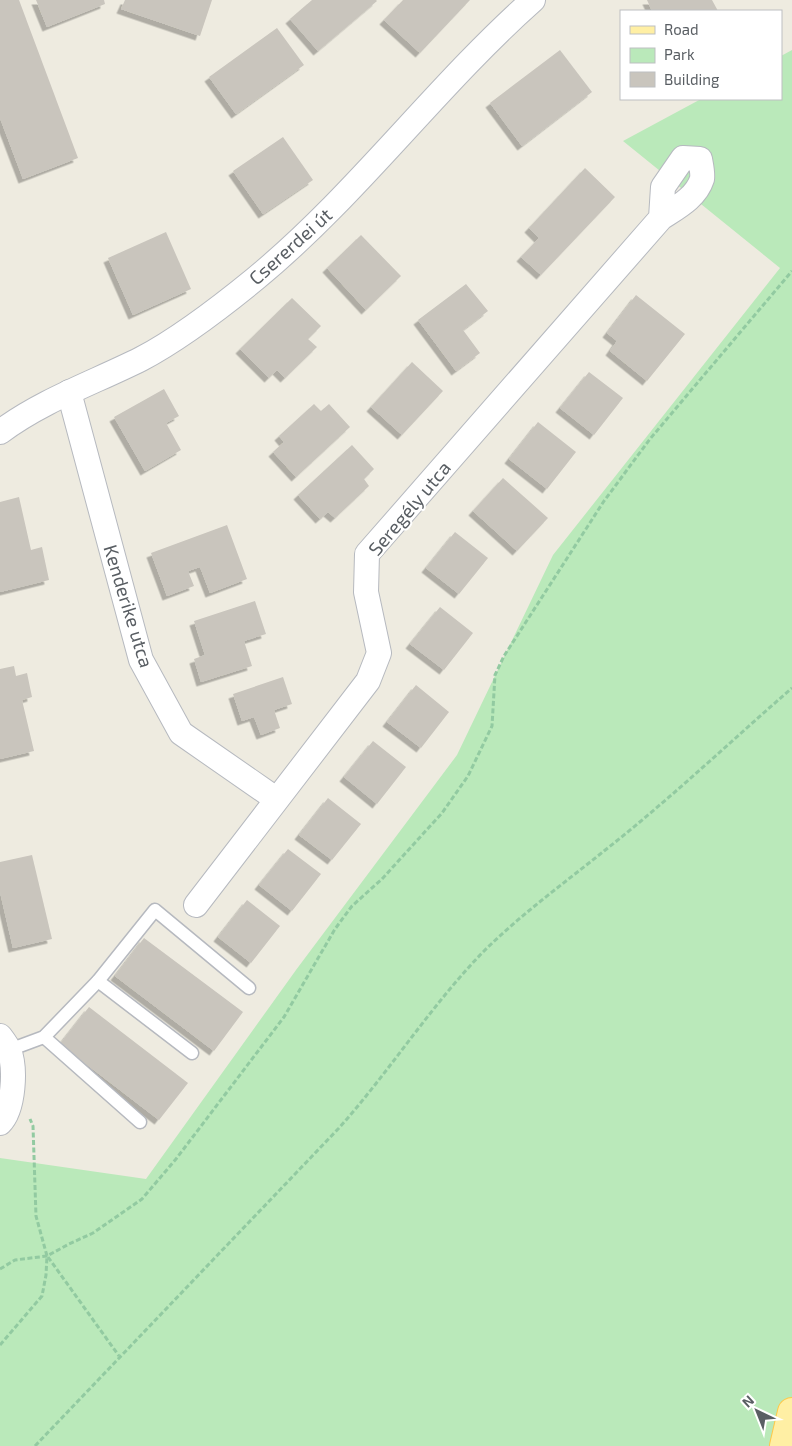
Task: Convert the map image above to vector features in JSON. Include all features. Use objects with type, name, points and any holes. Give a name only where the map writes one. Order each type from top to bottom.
[{"type":"main road","points":[[784,1446],[792,1412]]},
{"type":"street","name":"Csererdei út","points":[[0,432],[24,414],[142,358],[206,317],[255,279],[315,226],[499,31],[534,0]]},
{"type":"street","name":"Seregély utca","points":[[196,905],[368,681],[379,653],[366,592],[367,554],[661,218]]},
{"type":"street","name":"Kenderike utca","points":[[69,392],[141,660],[181,733],[276,799]]},
{"type":"street","points":[[0,1123],[7,1116],[14,1081],[4,1043]]},
{"type":"lane","points":[[4,1043],[44,1037],[98,981],[155,910],[249,988]]},
{"type":"lane","points":[[98,981],[192,1053]]},
{"type":"lane","points":[[44,1037],[140,1122]]},
{"type":"path","points":[[0,1269],[15,1260],[47,1256],[93,1234],[142,1199],[232,1088],[284,1017],[335,929],[352,906],[382,878],[442,813],[468,776],[492,726],[496,675],[504,656],[604,501],[650,439],[792,271]]},
{"type":"path","points":[[35,1446],[339,1128],[374,1089],[439,1003],[482,953],[551,892],[645,818],[792,688]]},
{"type":"path","points":[[29,1117],[33,1126],[36,1216],[47,1256],[119,1356]]},
{"type":"path","points":[[0,1345],[42,1296],[47,1256]]},
{"type":"green space","points":[[792,50],[792,1446],[0,1446],[0,1158],[146,1179],[296,970],[457,755],[553,555],[780,268],[623,141],[699,100],[782,100],[782,55]]},
{"type":"building","points":[[0,0],[19,0],[78,158],[23,179],[0,118]]},
{"type":"building","points":[[36,0],[104,0],[105,4],[47,27]]},
{"type":"building","points":[[125,0],[212,0],[200,36],[121,9]]},
{"type":"building","points":[[312,0],[377,1],[318,51],[290,19]]},
{"type":"building","points":[[403,0],[470,0],[420,53],[384,20]]},
{"type":"building","points":[[647,0],[712,0],[717,10],[652,10]]},
{"type":"building","points":[[277,28],[304,65],[236,114],[209,77]]},
{"type":"building","points":[[560,50],[592,92],[522,146],[490,103]]},
{"type":"building","points":[[283,137],[313,180],[263,214],[233,171]]},
{"type":"building","points":[[585,168],[615,197],[541,275],[521,257],[539,238],[529,228]]},
{"type":"building","points":[[166,232],[191,289],[133,315],[108,258]]},
{"type":"building","points":[[361,235],[401,276],[366,310],[327,268]]},
{"type":"building","points":[[466,284],[488,311],[463,330],[480,353],[456,371],[418,320]]},
{"type":"building","points":[[636,295],[685,334],[647,381],[610,351],[617,341],[607,333]]},
{"type":"building","points":[[292,298],[321,326],[308,339],[317,347],[285,378],[277,370],[269,378],[240,349]]},
{"type":"building","points":[[412,362],[443,391],[402,435],[371,407]]},
{"type":"building","points":[[589,372],[623,398],[594,435],[560,408]]},
{"type":"building","points":[[164,389],[179,416],[166,423],[181,450],[145,471],[114,417]]},
{"type":"building","points":[[314,404],[321,411],[329,404],[350,427],[296,477],[273,452],[284,442],[279,436]]},
{"type":"building","points":[[538,422],[576,452],[547,489],[509,459]]},
{"type":"building","points":[[352,445],[374,469],[364,479],[369,486],[335,518],[328,512],[320,519],[298,495]]},
{"type":"building","points":[[503,478],[548,518],[517,551],[473,511]]},
{"type":"building","points":[[19,497],[31,550],[42,547],[49,580],[0,592],[0,502]]},
{"type":"building","points":[[227,525],[247,579],[210,593],[200,567],[188,571],[194,586],[167,596],[151,553]]},
{"type":"building","points":[[455,532],[488,558],[459,594],[426,568]]},
{"type":"building","points":[[255,601],[266,634],[244,641],[252,666],[201,682],[194,659],[205,655],[194,621]]},
{"type":"building","points":[[440,607],[473,633],[444,670],[410,644]]},
{"type":"building","points":[[14,666],[16,676],[27,673],[32,697],[22,700],[34,751],[0,759],[0,669]]},
{"type":"building","points":[[283,677],[292,704],[274,710],[280,728],[261,735],[254,717],[242,721],[233,694]]},
{"type":"building","points":[[416,685],[449,712],[421,748],[387,722]]},
{"type":"building","points":[[373,741],[406,767],[377,804],[344,777]]},
{"type":"building","points":[[328,798],[361,824],[332,860],[299,835]]},
{"type":"building","points":[[288,849],[321,874],[292,911],[259,885]]},
{"type":"building","points":[[32,855],[52,939],[13,948],[0,892],[0,862]]},
{"type":"building","points":[[247,900],[280,926],[251,963],[218,937]]},
{"type":"building","points":[[144,938],[243,1012],[214,1051],[115,976]]},
{"type":"building","points":[[89,1007],[188,1083],[159,1120],[60,1044]]}]
